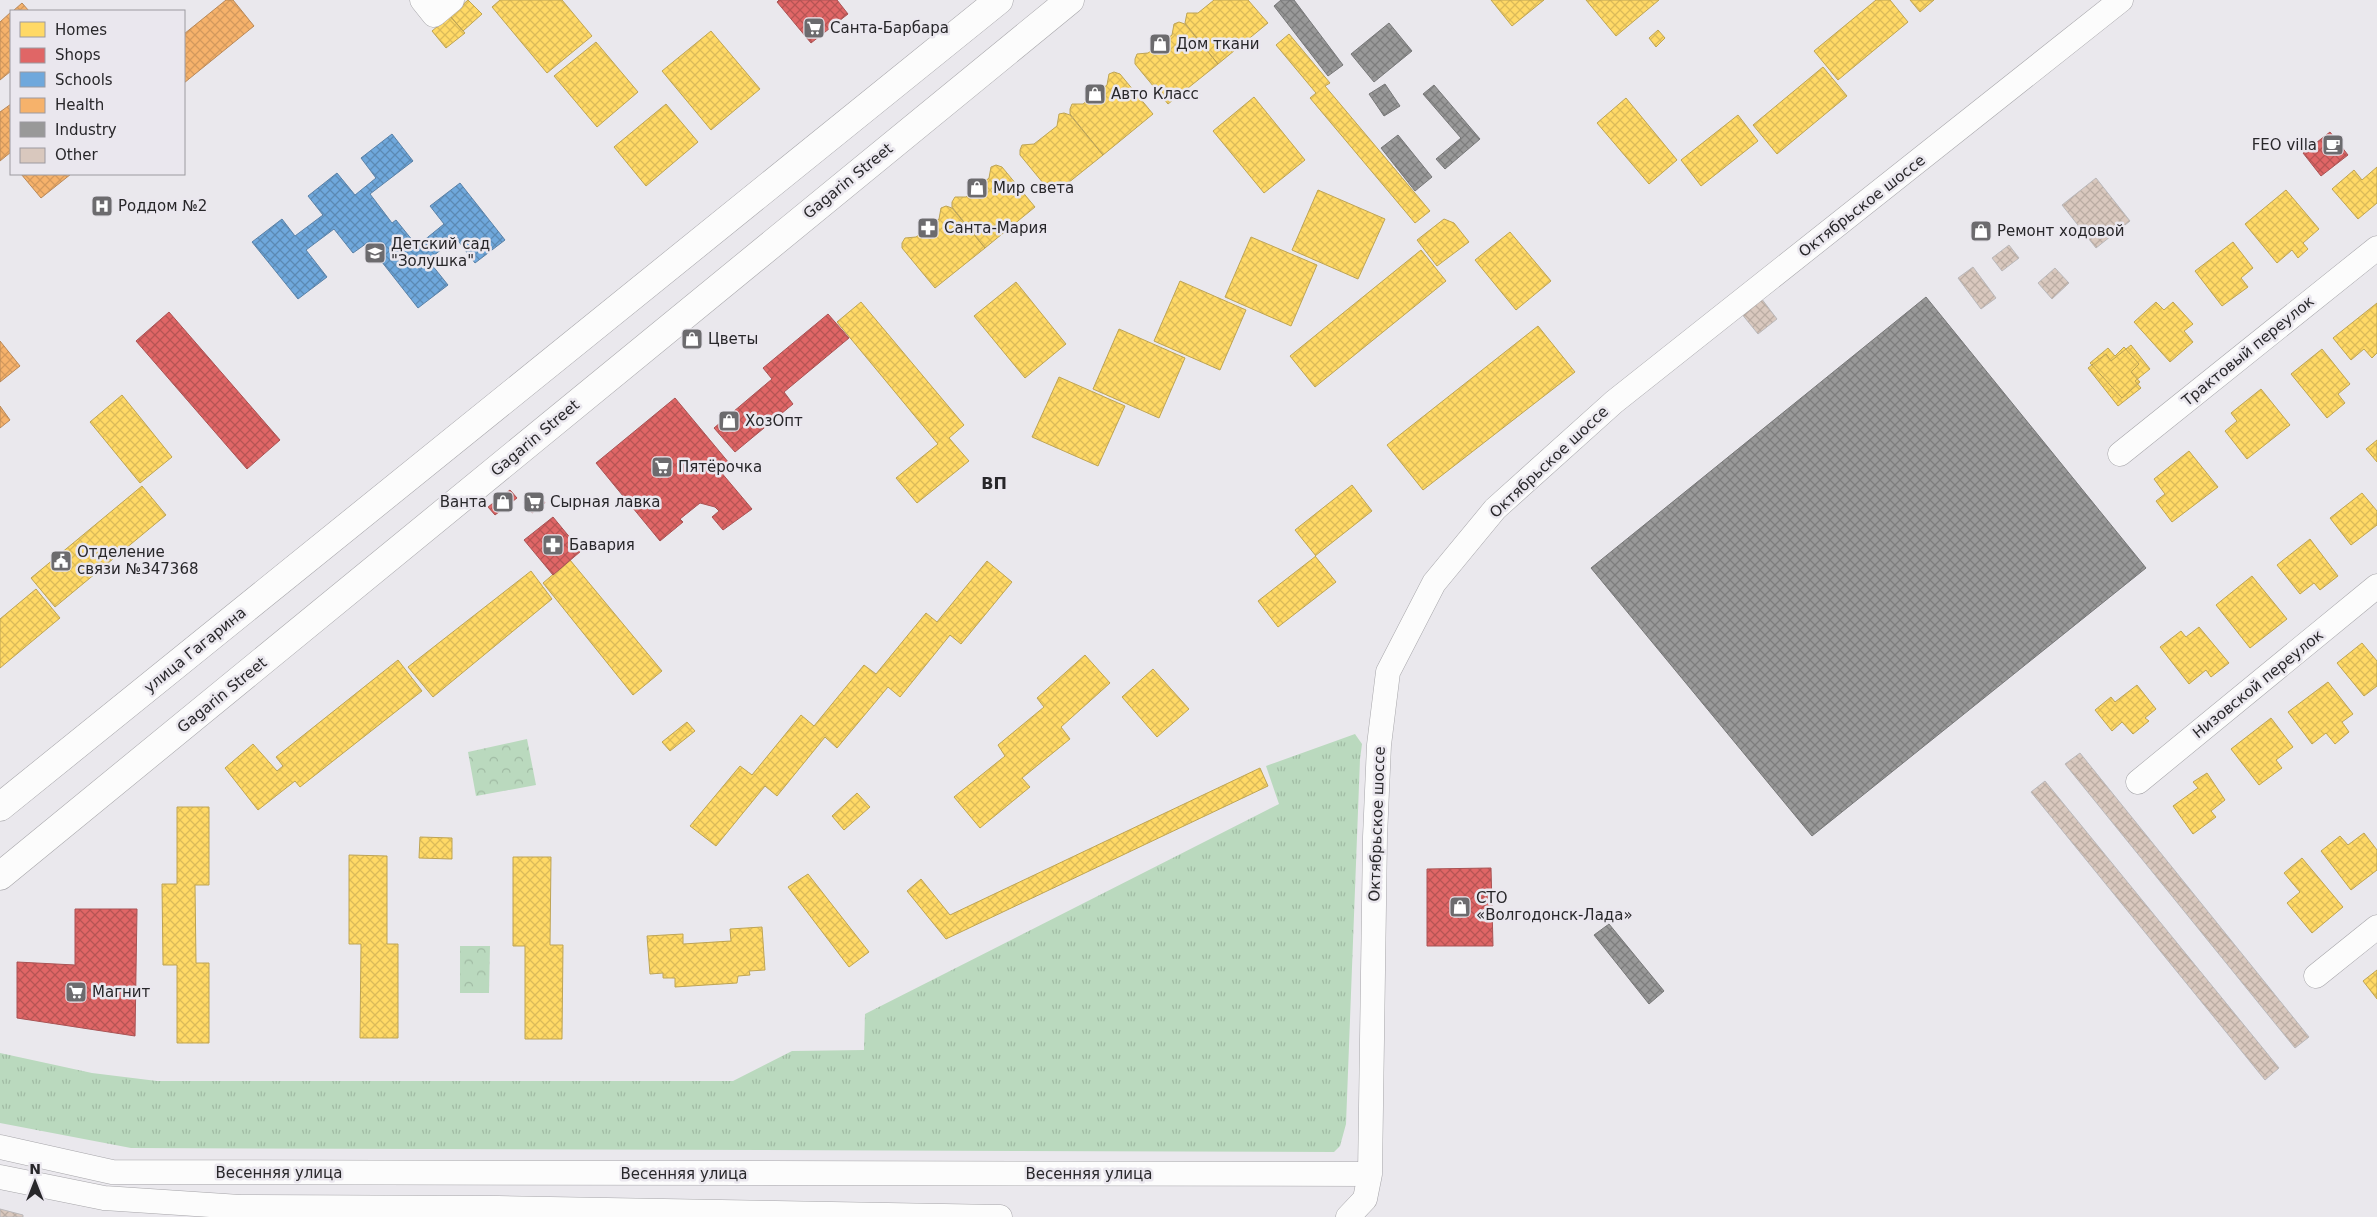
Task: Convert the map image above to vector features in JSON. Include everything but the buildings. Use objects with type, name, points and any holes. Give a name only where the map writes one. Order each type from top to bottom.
[{"type":"street","points":[[0,808],[999,0]]},
{"type":"street","name":"Gagarin Street","points":[[0,876],[1070,0]]},
{"type":"street","name":"Октябрьское шоссе","points":[[1348,1217],[1365,1199],[1370,1174],[1375,837],[1379,745],[1388,672],[1434,582],[1495,509],[1614,402],[2121,0]]},
{"type":"street","name":"Трактовый переулок","points":[[2120,454],[2377,248]]},
{"type":"street","name":"Низовской переулок","points":[[2138,782],[2377,586]]},
{"type":"street","points":[[2316,976],[2377,927]]},
{"type":"street","name":"Весенняя улица","points":[[0,1147],[112,1172],[1370,1174]]},
{"type":"street","points":[[0,1177],[104,1198],[240,1207],[498,1208],[1000,1217]]},
{"type":"green space","points":[[1355,734],[1362,744],[1346,1124],[1340,1146],[1334,1152],[131,1148],[0,1123],[0,1053],[92,1073],[157,1081],[733,1081],[792,1051],[864,1050],[865,1014],[1279,804],[1266,766]]},
{"type":"green space","points":[[527,739],[536,785],[476,796],[468,752]]},
{"type":"green space","points":[[460,946],[490,946],[489,993],[460,993]]},
{"type":"place","name":"Санта-Барбара","points":[[814,28]]},
{"type":"place","name":"Дом ткани","points":[[1160,44]]},
{"type":"place","name":"Авто Класс","points":[[1095,94]]},
{"type":"place","name":"FEO villa","points":[[2333,145]]},
{"type":"place","name":"Мир света","points":[[977,188]]},
{"type":"place","name":"Роддом №2","points":[[102,206]]},
{"type":"place","name":"Санта-Мария","points":[[928,228]]},
{"type":"place","name":"Ремонт ходовой","points":[[1981,231]]},
{"type":"place","name":"Детский сад \"Золушка\"","points":[[375,253]]},
{"type":"place","name":"Цветы","points":[[692,339]]},
{"type":"place","name":"ХозОпт","points":[[729,421]]},
{"type":"place","name":"Пятёрочка","points":[[662,467]]},
{"type":"place","name":"Ванта","points":[[503,502]]},
{"type":"place","name":"Сырная лавка","points":[[534,502]]},
{"type":"place","name":"Бавария","points":[[553,545]]},
{"type":"place","name":"Отделение связи №347368","points":[[61,561]]},
{"type":"place","name":"СТО «Волгодонск-Лада»","points":[[1460,907]]},
{"type":"place","name":"Магнит","points":[[76,992]]},
{"type":"district","name":"ВП","points":[[994,483]]}]
